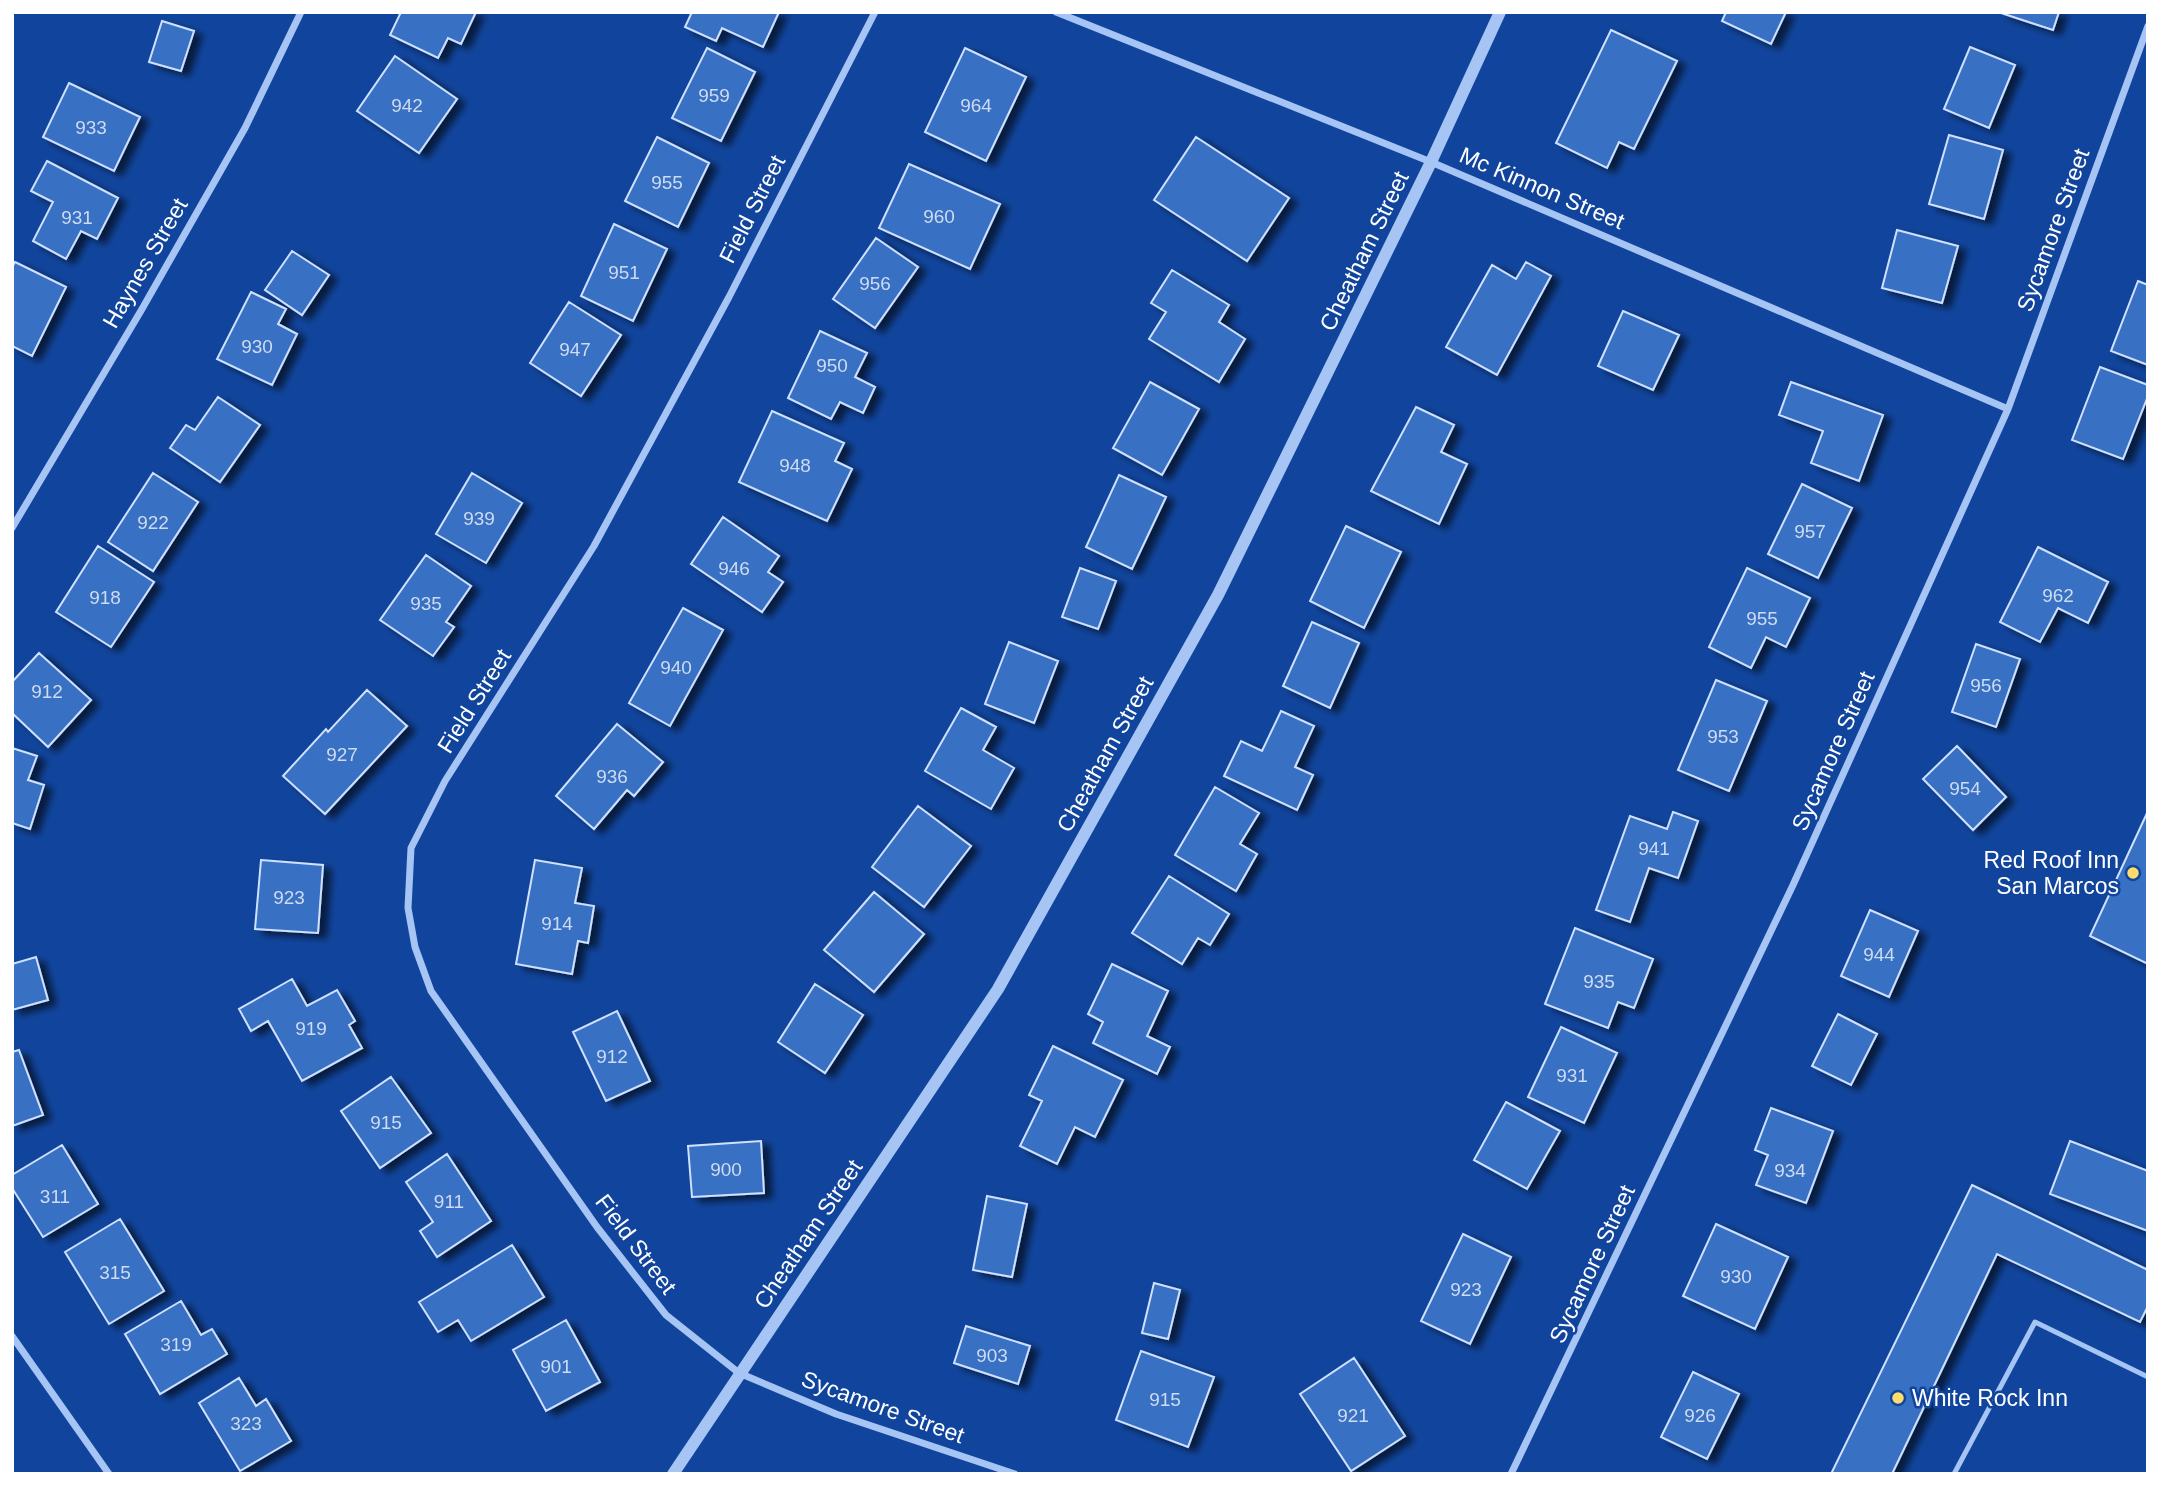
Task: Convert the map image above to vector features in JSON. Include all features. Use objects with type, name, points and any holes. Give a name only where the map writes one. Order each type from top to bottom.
[{"type":"street","name":"Haynes Street","points":[[12,528],[142,309],[245,128],[301,12]]},
{"type":"street","name":"Field Street","points":[[739,1373],[666,1315],[597,1227],[431,991],[415,947],[408,908],[411,848],[446,781],[594,546],[729,297],[875,12]]},
{"type":"street","name":"Mc Kinnon Street","points":[[1056,12],[1431,162],[2008,409]]},
{"type":"street","name":"Cheatham Street","points":[[673,1474],[998,989],[1218,595],[1431,162],[1500,12]]},
{"type":"street","name":"Sycamore Street","points":[[1516,1472],[1793,885],[2008,409],[2148,26]]},
{"type":"street","points":[[12,1336],[109,1474]]},
{"type":"street","name":"Sycamore Street","points":[[739,1373],[836,1414],[1015,1474]]},
{"type":"lane","points":[[1954,1474],[2035,1322],[2148,1377]]},
{"type":"building","points":[[401,12],[476,12],[461,44],[448,38],[438,58],[390,35]]},
{"type":"building","points":[[692,12],[779,12],[763,47],[722,28],[716,41],[685,27]]},
{"type":"building","points":[[1726,12],[1786,12],[1771,44],[1722,21]]},
{"type":"building","points":[[1998,12],[2059,12],[2053,30]]},
{"type":"building","points":[[162,21],[194,31],[181,71],[149,62]]},
{"type":"building","points":[[1611,30],[1677,61],[1634,149],[1619,142],[1607,168],[1556,143]]},
{"type":"building","points":[[1970,47],[2015,65],[1989,128],[1944,109]]},
{"type":"building","points":[[707,48],[755,72],[721,141],[672,118]]},
{"type":"building","points":[[965,48],[1026,77],[986,161],[925,132]]},
{"type":"building","points":[[395,56],[457,99],[419,153],[357,111]]},
{"type":"building","points":[[69,83],[140,117],[114,171],[43,137]]},
{"type":"building","points":[[1949,135],[2003,150],[1984,219],[1929,204]]},
{"type":"building","points":[[657,137],[709,163],[678,227],[625,201]]},
{"type":"building","points":[[1196,137],[1289,198],[1247,261],[1154,200]]},
{"type":"building","points":[[47,161],[118,198],[97,239],[81,231],[66,259],[33,241],[53,202],[31,191]]},
{"type":"building","points":[[909,164],[1000,204],[970,269],[879,228]]},
{"type":"building","points":[[614,224],[667,249],[633,321],[581,296]]},
{"type":"building","points":[[1897,230],[1958,246],[1942,303],[1882,288]]},
{"type":"building","points":[[876,238],[918,267],[875,328],[833,299]]},
{"type":"building","points":[[292,251],[329,275],[302,315],[265,290]]},
{"type":"building","points":[[15,262],[66,287],[32,356],[12,346],[12,267]]},
{"type":"building","points":[[1526,262],[1551,276],[1497,375],[1446,347],[1492,265],[1516,279]]},
{"type":"building","points":[[1172,270],[1229,305],[1219,322],[1245,339],[1219,382],[1149,339],[1166,312],[1151,303]]},
{"type":"building","points":[[2138,281],[2148,285],[2148,365],[2111,351]]},
{"type":"building","points":[[251,292],[286,309],[278,324],[297,334],[272,385],[217,359]]},
{"type":"building","points":[[569,302],[621,335],[581,396],[530,363]]},
{"type":"building","points":[[1623,311],[1679,335],[1653,390],[1598,366]]},
{"type":"building","points":[[820,331],[867,353],[855,377],[875,387],[863,413],[840,402],[831,419],[788,398]]},
{"type":"building","points":[[2100,367],[2148,385],[2148,396],[2123,459],[2072,440]]},
{"type":"building","points":[[1150,382],[1199,409],[1162,475],[1113,448]]},
{"type":"building","points":[[1791,382],[1883,415],[1859,481],[1811,463],[1823,431],[1779,415]]},
{"type":"building","points":[[218,397],[260,425],[220,482],[170,448],[186,425],[195,430]]},
{"type":"building","points":[[1416,407],[1454,425],[1441,452],[1467,464],[1439,524],[1371,491]]},
{"type":"building","points":[[772,411],[844,443],[835,461],[852,469],[827,521],[739,482]]},
{"type":"building","points":[[153,473],[198,502],[153,571],[108,542]]},
{"type":"building","points":[[472,473],[522,503],[486,563],[436,534]]},
{"type":"building","points":[[1119,475],[1166,497],[1132,569],[1086,547]]},
{"type":"building","points":[[1802,484],[1852,508],[1818,578],[1768,554]]},
{"type":"building","points":[[723,517],[779,556],[768,572],[783,582],[762,612],[691,564]]},
{"type":"building","points":[[1346,526],[1401,552],[1364,628],[1310,601]]},
{"type":"building","points":[[98,546],[154,582],[111,647],[56,612]]},
{"type":"building","points":[[2038,547],[2108,582],[2088,623],[2058,608],[2040,642],[2000,622]]},
{"type":"building","points":[[426,555],[471,586],[446,622],[454,627],[433,656],[380,620]]},
{"type":"building","points":[[1080,568],[1116,581],[1098,629],[1062,617]]},
{"type":"building","points":[[1747,568],[1810,598],[1786,647],[1766,637],[1751,668],[1709,647]]},
{"type":"building","points":[[683,608],[723,630],[670,726],[629,703]]},
{"type":"building","points":[[1312,622],[1359,643],[1330,708],[1283,686]]},
{"type":"building","points":[[1009,642],[1058,661],[1034,723],[985,704]]},
{"type":"building","points":[[1976,644],[2020,659],[1996,727],[1952,712]]},
{"type":"building","points":[[39,653],[91,700],[48,747],[12,713],[12,682]]},
{"type":"building","points":[[1716,680],[1767,701],[1729,791],[1678,770]]},
{"type":"building","points":[[367,690],[407,726],[325,814],[283,776]]},
{"type":"building","points":[[961,708],[996,727],[983,750],[1014,768],[991,809],[925,771]]},
{"type":"building","points":[[1281,711],[1314,726],[1295,767],[1313,775],[1297,810],[1224,776],[1241,741],[1262,751]]},
{"type":"building","points":[[617,724],[663,762],[634,796],[627,790],[594,829],[556,796]]},
{"type":"building","points":[[1957,746],[2006,797],[1973,830],[1923,779]]},
{"type":"building","points":[[12,748],[37,756],[28,780],[44,785],[30,829],[12,823]]},
{"type":"building","points":[[1215,787],[1259,813],[1240,844],[1257,854],[1236,891],[1175,855]]},
{"type":"building","points":[[918,806],[971,846],[924,907],[872,867]]},
{"type":"building","name":"Red Roof Inn San Marcos","points":[[2148,811],[2148,964],[2090,936]]},
{"type":"building","points":[[1673,812],[1698,821],[1678,878],[1649,868],[1630,922],[1596,910],[1630,816],[1667,829]]},
{"type":"building","points":[[261,860],[323,865],[318,933],[255,929]]},
{"type":"building","points":[[535,860],[582,868],[575,903],[594,906],[588,943],[578,941],[572,974],[516,964]]},
{"type":"building","points":[[1169,876],[1229,914],[1210,945],[1198,938],[1182,964],[1132,933]]},
{"type":"building","points":[[874,892],[924,934],[874,992],[824,950]]},
{"type":"building","points":[[1870,910],[1918,931],[1889,997],[1841,976]]},
{"type":"building","points":[[1575,928],[1653,959],[1634,1008],[1618,1002],[1608,1028],[1545,1004]]},
{"type":"building","points":[[36,957],[48,1000],[12,1010],[12,964]]},
{"type":"building","points":[[1112,964],[1168,991],[1147,1036],[1170,1047],[1157,1074],[1093,1043],[1103,1022],[1088,1014]]},
{"type":"building","points":[[292,979],[307,1006],[337,990],[355,1021],[349,1025],[362,1048],[302,1081],[268,1021],[251,1031],[239,1009]]},
{"type":"building","points":[[815,984],[863,1015],[825,1073],[778,1042]]},
{"type":"building","points":[[617,1011],[650,1081],[606,1101],[573,1032]]},
{"type":"building","points":[[1838,1014],[1877,1034],[1851,1085],[1812,1066]]},
{"type":"building","points":[[1561,1027],[1617,1053],[1584,1123],[1528,1097]]},
{"type":"building","points":[[1053,1046],[1123,1080],[1095,1137],[1075,1127],[1057,1164],[1020,1146],[1042,1101],[1029,1095]]},
{"type":"building","points":[[19,1050],[43,1115],[12,1126],[12,1052]]},
{"type":"building","points":[[391,1077],[431,1133],[380,1168],[341,1111]]},
{"type":"building","points":[[1506,1102],[1560,1131],[1527,1189],[1474,1160]]},
{"type":"building","points":[[1771,1108],[1833,1131],[1806,1203],[1756,1185],[1768,1155],[1755,1150]]},
{"type":"building","points":[[761,1141],[764,1193],[692,1197],[688,1146]]},
{"type":"building","points":[[2070,1141],[2148,1171],[2148,1231],[2050,1194]]},
{"type":"building","points":[[62,1145],[98,1204],[43,1237],[12,1188],[12,1175]]},
{"type":"building","points":[[447,1154],[491,1221],[437,1257],[420,1231],[433,1222],[406,1182]]},
{"type":"building","name":"White Rock Inn","points":[[1972,1185],[2148,1270],[2148,1306],[2140,1322],[1997,1254],[1892,1474],[1831,1474]]},
{"type":"building","points":[[987,1196],[1027,1204],[1012,1277],[973,1270]]},
{"type":"building","points":[[120,1219],[164,1291],[109,1324],[65,1252]]},
{"type":"building","points":[[1716,1224],[1788,1257],[1755,1329],[1683,1296]]},
{"type":"building","points":[[1463,1234],[1511,1257],[1470,1344],[1421,1321]]},
{"type":"building","points":[[512,1245],[544,1297],[471,1341],[458,1320],[438,1332],[419,1302]]},
{"type":"building","points":[[1154,1283],[1180,1290],[1168,1339],[1142,1333]]},
{"type":"building","points":[[181,1301],[201,1335],[212,1329],[227,1354],[160,1394],[125,1334]]},
{"type":"building","points":[[566,1320],[600,1382],[546,1411],[513,1350]]},
{"type":"building","points":[[966,1326],[1030,1346],[1018,1384],[954,1363]]},
{"type":"building","points":[[1141,1351],[1214,1377],[1188,1447],[1116,1420]]},
{"type":"building","points":[[1354,1358],[1405,1436],[1351,1471],[1300,1394]]},
{"type":"building","points":[[1693,1372],[1739,1394],[1707,1459],[1661,1437]]},
{"type":"building","points":[[239,1378],[256,1406],[266,1399],[291,1441],[240,1471],[199,1403]]},
{"type":"place","name":"Red Roof Inn San Marcos","points":[[2133,873]]},
{"type":"place","name":"White Rock Inn","points":[[1898,1398]]}]
